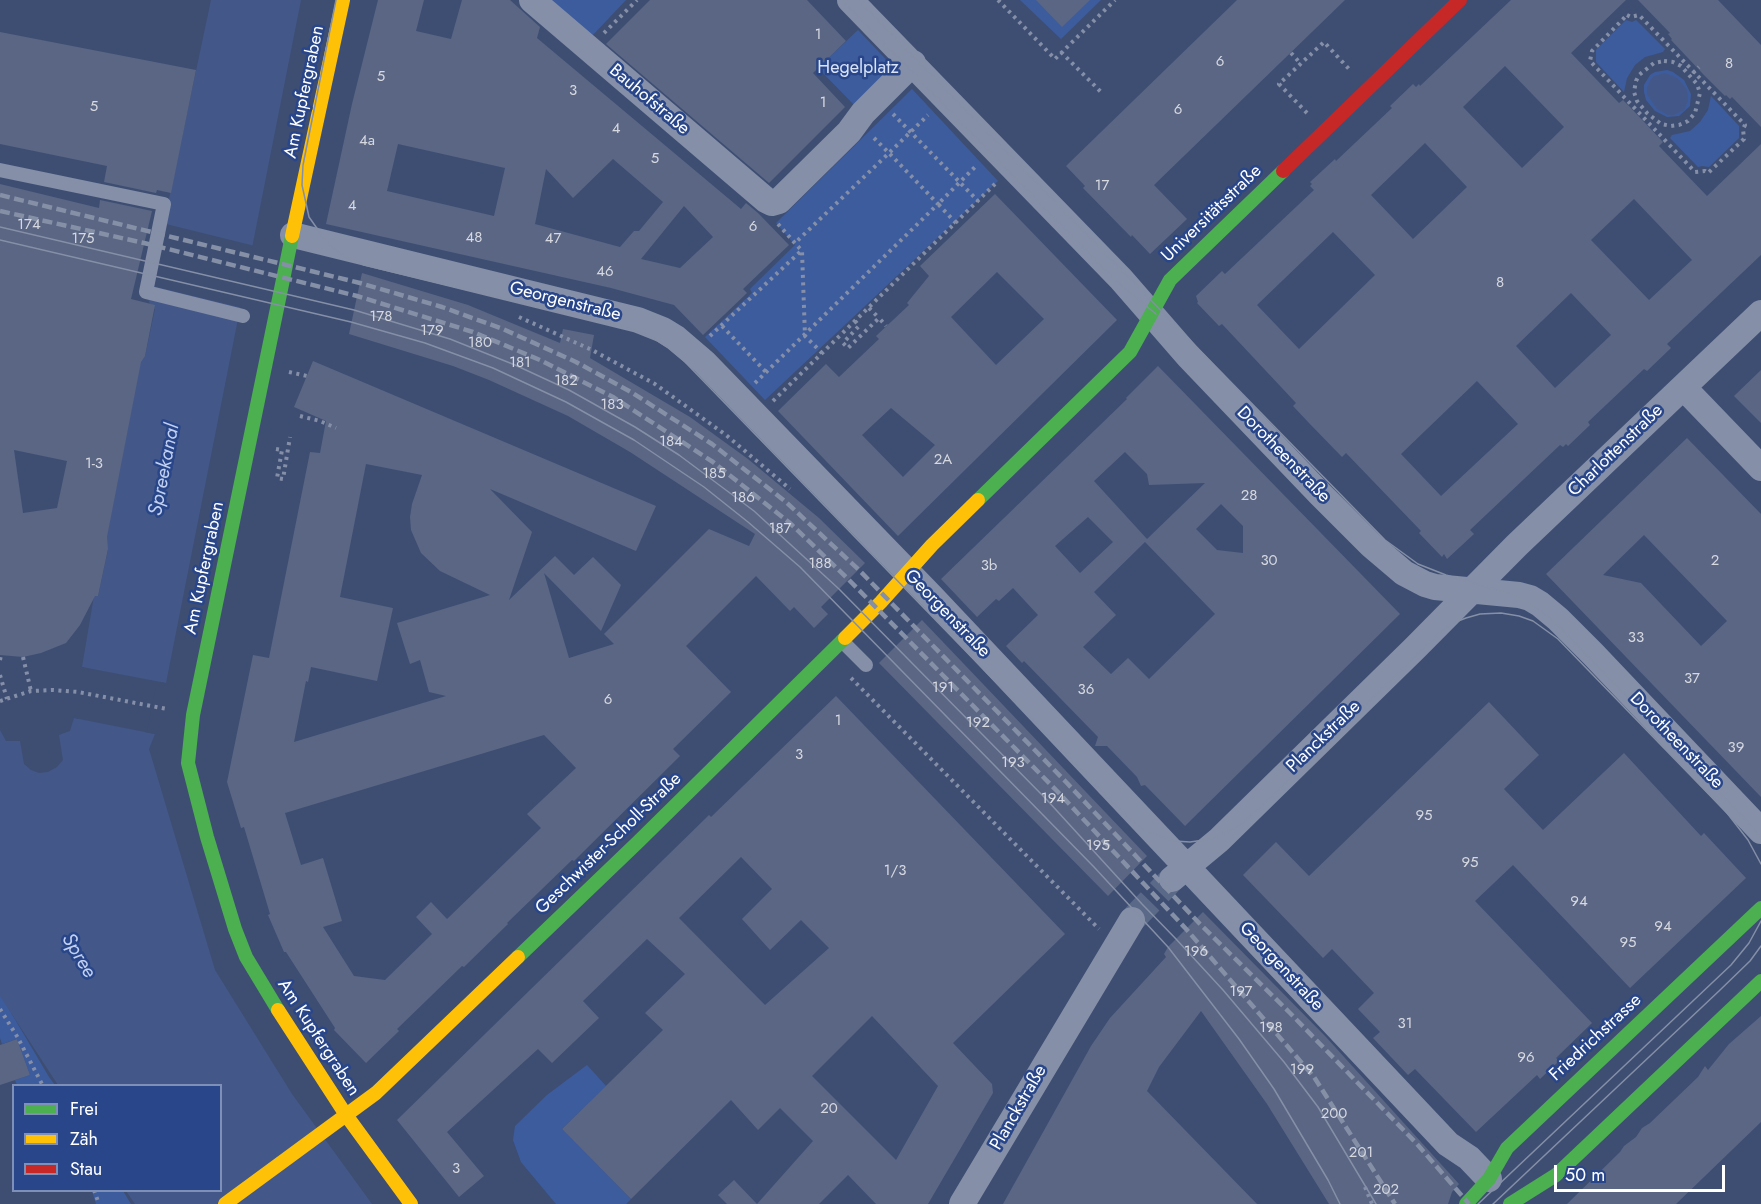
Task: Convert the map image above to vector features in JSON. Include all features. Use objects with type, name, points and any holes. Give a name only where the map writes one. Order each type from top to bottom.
[{"type":"street","name":"Am Kupfergraben","points":[[343,0],[195,703],[188,763],[234,929],[246,957],[288,1027],[346,1115],[411,1204]]},
{"type":"street","name":"Bauhofstraße","points":[[532,0],[769,202]]},
{"type":"street","name":"Dorotheenstraße","points":[[850,0],[1121,279],[1188,356],[1319,493],[1395,566],[1414,580],[1435,587],[1526,596],[1550,611],[1761,831]]},
{"type":"street","name":"Universitätsstraße","points":[[908,573],[932,545],[1130,352],[1170,280],[1460,0]]},
{"type":"street","points":[[769,202],[779,201],[849,132],[863,113],[913,63]]},
{"type":"street","name":"Georgenstraße","points":[[293,235],[600,309],[639,320],[676,338],[704,362],[908,573],[1179,873],[1448,1144],[1469,1158],[1490,1179]]},
{"type":"street","name":"Charlottenstraße","points":[[1472,590],[1761,313]]},
{"type":"street","points":[[1683,387],[1761,468]]},
{"type":"street","name":"Geschwister-Scholl-Straße","points":[[225,1204],[376,1093],[416,1057],[842,641],[908,573]]},
{"type":"street","name":"Planckstraße","points":[[1179,873],[1219,840],[1472,590]]},
{"type":"street","name":"Friedrichstrasse","points":[[1466,1204],[1490,1179],[1507,1148],[1761,908]]},
{"type":"street","name":"Planckstraße","points":[[962,1204],[1132,920]]},
{"type":"street","points":[[1514,1203],[1556,1175],[1761,981]]},
{"type":"lane","points":[[0,170],[164,204],[146,292],[243,316]]},
{"type":"lane","points":[[842,641],[866,665]]},
{"type":"path","points":[[589,49],[637,0]]},
{"type":"path","points":[[998,0],[1055,59],[1115,0]]},
{"type":"path","points":[[1627,15],[1631,17],[1639,15],[1692,74],[1745,125],[1744,139],[1708,173],[1695,172],[1590,61],[1592,51],[1627,15]]},
{"type":"path","points":[[1307,114],[1279,84],[1324,42],[1352,71]]},
{"type":"path","points":[[1062,52],[1103,94]]},
{"type":"path","points":[[1291,53],[1301,64]]},
{"type":"path","points":[[1673,62],[1692,74],[1700,93],[1695,113],[1688,121],[1671,126],[1661,124],[1647,113],[1637,100],[1634,92],[1635,81],[1646,68],[1654,63],[1673,62]]},
{"type":"path","points":[[1692,74],[1699,67]]},
{"type":"path","points":[[795,243],[946,97]]},
{"type":"path","points":[[878,99],[978,201]]},
{"type":"path","points":[[1631,106],[1637,100]]},
{"type":"path","points":[[1655,131],[1661,124]]},
{"type":"path","points":[[750,387],[805,336],[995,148]]},
{"type":"path","points":[[889,153],[956,223]]},
{"type":"path","points":[[768,405],[1013,167]]},
{"type":"path","points":[[769,202],[775,221],[802,251],[805,336],[822,353]]},
{"type":"path","points":[[706,341],[802,251]]},
{"type":"path","points":[[869,308],[886,326]]},
{"type":"path","points":[[516,316],[592,350],[655,384],[726,435],[796,493]]},
{"type":"path","points":[[855,321],[860,326],[843,343],[848,348],[879,318]]},
{"type":"path","points":[[722,326],[766,372]]},
{"type":"path","points":[[293,373],[307,376]]},
{"type":"path","points":[[300,416],[336,428]]},
{"type":"path","points":[[282,450],[277,478],[283,479],[290,437]]},
{"type":"path","points":[[23,657],[31,691]]},
{"type":"path","points":[[0,675],[7,699]]},
{"type":"path","points":[[852,679],[1099,929]]},
{"type":"path","points":[[0,701],[31,691],[78,692],[161,708]]},
{"type":"path","points":[[0,1009],[43,1084]]},
{"type":"path","points":[[1365,1187],[1372,1204]]},
{"type":"green space","points":[[549,0],[626,0],[591,37]]},
{"type":"green space","points":[[1020,0],[1101,0],[1061,39]]},
{"type":"green space","points":[[1626,20],[1632,22],[1636,20],[1665,49],[1663,52],[1645,57],[1635,65],[1627,78],[1624,92],[1596,62],[1596,50]]},
{"type":"green space","name":"Hegelplatz","points":[[858,30],[897,71],[858,109],[818,68]]},
{"type":"green space","points":[[1667,70],[1684,80],[1691,94],[1690,106],[1679,116],[1667,117],[1655,111],[1646,100],[1644,85],[1650,75]]},
{"type":"green space","name":"Hegelplatz","points":[[912,89],[998,181],[765,400],[705,337],[752,293],[750,289],[795,245],[776,223]]},
{"type":"green space","points":[[1711,96],[1739,126],[1739,138],[1709,167],[1698,167],[1670,138],[1672,135],[1690,131],[1700,122],[1708,110]]},
{"type":"green space","points":[[0,994],[54,1084],[17,1084],[15,1080],[30,1075],[17,1039],[2,1044]]},
{"type":"green space","points":[[587,1065],[606,1086],[562,1129],[631,1199],[626,1204],[556,1204],[521,1162],[513,1140],[515,1126],[547,1095]]},
{"type":"green space","points":[[92,1192],[124,1192],[131,1204],[96,1204]]},
{"type":"water","points":[[211,0],[301,0],[166,683],[154,682],[144,732],[155,734],[149,749],[215,970],[292,1094],[372,1204],[135,1204],[127,1192],[222,1192],[222,1084],[57,1084],[0,996],[0,730],[6,741],[20,741],[24,764],[39,773],[48,772],[63,760],[59,735],[70,731],[74,718],[83,719],[93,670],[82,667],[94,596],[98,596],[108,550],[105,544],[141,358],[145,356],[155,309],[150,305],[148,298]]},
{"type":"water","points":[[1665,73],[1677,78],[1686,88],[1688,95],[1684,110],[1674,115],[1668,115],[1657,109],[1647,94],[1651,79]]},
{"type":"pier","points":[[162,223],[255,246],[243,308],[148,285]]},
{"type":"pier","points":[[82,667],[166,683],[165,686],[156,685],[147,730],[156,731],[155,734],[74,718],[74,715],[81,716],[90,672],[82,670]]},
{"type":"building","points":[[378,0],[424,0],[416,31],[451,39],[462,0],[510,0],[540,27],[537,38],[741,209],[746,203],[789,245],[743,289],[747,293],[703,335],[674,305],[611,288],[326,224],[352,104]],"holes":[[[398,144],[505,168],[494,216],[387,191]],[[613,159],[663,202],[639,231],[634,231],[620,247],[535,224],[546,169],[573,198]],[[684,206],[713,237],[680,268],[641,259]]]},
{"type":"building","points":[[650,0],[807,0],[846,41],[813,73],[845,107],[769,183],[606,44]]},
{"type":"building","points":[[1036,0],[1090,0],[1062,27]]},
{"type":"building","points":[[1237,0],[1345,0],[1154,185],[1187,219],[1150,254],[1083,188],[1085,186],[1066,166]]},
{"type":"building","points":[[1511,0],[1626,0],[1571,53],[1619,103],[1623,100],[1630,107],[1663,142],[1659,146],[1707,196],[1761,144],[1761,255],[1667,344],[1671,348],[1647,371],[1644,369],[1588,422],[1590,425],[1568,446],[1560,445],[1470,530],[1474,534],[1447,559],[1444,554],[1442,557],[1419,533],[1421,531],[1346,453],[1342,457],[1309,423],[1293,406],[1296,403],[1222,324],[1219,326],[1197,303],[1196,296],[1222,271],[1225,274],[1314,190],[1310,182],[1335,159],[1336,161],[1392,108],[1390,106],[1413,84],[1416,87],[1419,84],[1420,86]],"holes":[[[1505,66],[1564,127],[1522,168],[1463,107]],[[1425,143],[1467,187],[1413,239],[1371,195]],[[1634,199],[1692,260],[1649,300],[1591,240]],[[1333,232],[1375,275],[1299,349],[1257,305]],[[1571,293],[1611,335],[1555,388],[1516,346]],[[1477,381],[1518,424],[1441,496],[1401,454]]]},
{"type":"building","points":[[1638,0],[1718,0],[1761,45],[1761,127],[1732,97],[1730,99],[1725,96],[1703,74],[1671,40],[1668,34],[1670,33]]},
{"type":"building","points":[[0,32],[196,70],[171,193],[157,190],[156,193],[104,182],[107,166],[0,144]]},
{"type":"building","points":[[0,184],[99,208],[100,200],[152,211],[131,299],[155,305],[145,356],[141,362],[107,537],[108,549],[98,596],[95,596],[80,625],[66,643],[23,657],[0,655]],"holes":[[[14,450],[67,461],[57,508],[23,513]]]},
{"type":"building","points":[[995,194],[1117,320],[898,536],[778,411],[826,364],[839,377],[879,339],[876,336],[909,305],[907,303],[929,276],[920,266]],"holes":[[[997,272],[1044,319],[996,365],[951,317]],[[891,408],[935,445],[903,477],[862,435]]]},
{"type":"building","points":[[362,273],[468,305],[560,343],[563,329],[594,335],[590,358],[690,417],[748,459],[819,518],[865,563],[821,607],[828,614],[814,628],[794,607],[790,611],[756,576],[686,646],[731,692],[673,749],[680,756],[574,861],[572,860],[464,967],[462,966],[397,1029],[399,1031],[366,1063],[334,1030],[335,1028],[284,952],[268,915],[270,914],[244,827],[241,828],[227,782],[253,655],[269,658],[310,452],[320,453],[326,421],[294,407],[313,361],[656,506],[636,551],[490,489],[532,532],[509,600],[555,556],[574,575],[593,557],[621,585],[601,631],[544,573],[569,658],[614,644],[604,634],[709,529],[749,546],[755,534],[630,452],[568,416],[453,366],[349,334]],"holes":[[[366,464],[422,475],[410,517],[411,530],[421,553],[440,571],[490,595],[397,623],[410,664],[420,660],[429,692],[446,696],[294,742],[311,667],[377,681],[393,608],[340,597]],[[544,735],[576,768],[527,814],[541,828],[447,919],[431,902],[416,917],[432,934],[385,980],[354,976],[323,927],[342,921],[323,858],[301,865],[285,813]]]},
{"type":"building","points":[[1158,366],[1400,614],[1185,826],[1145,785],[1141,786],[1137,777],[1107,746],[1095,746],[1098,737],[1024,661],[1022,663],[1006,646],[1038,615],[1013,588],[999,601],[996,599],[977,617],[941,579]],"holes":[[[1125,452],[1147,474],[1149,485],[1205,483],[1147,539],[1094,481]],[[1221,504],[1243,526],[1243,553],[1217,550],[1196,529]],[[1088,517],[1113,542],[1080,573],[1055,546]],[[1145,542],[1215,614],[1149,679],[1128,658],[1111,674],[1083,647],[1116,615],[1094,592]]]},
{"type":"building","points":[[1761,370],[1761,423],[1734,396]]},
{"type":"building","points":[[1687,438],[1761,514],[1761,797],[1546,574]],"holes":[[[1644,535],[1727,621],[1701,646],[1641,583],[1603,575]]]},
{"type":"building","points":[[922,620],[1147,856],[1108,896],[879,663]]},
{"type":"building","points":[[836,696],[1065,934],[953,1043],[992,1084],[993,1093],[928,1204],[876,1204],[848,1175],[819,1204],[757,1204],[813,1141],[780,1108],[758,1130],[731,1100],[631,1199],[562,1129],[663,1030],[645,1013],[685,974],[647,939],[583,1001],[599,1018],[552,1063],[538,1049],[447,1132],[484,1176],[459,1197],[397,1120],[709,815],[711,817]],"holes":[[[741,857],[772,889],[742,919],[770,950],[801,920],[829,948],[765,1005],[679,918]],[[872,1016],[938,1086],[896,1160],[812,1076]]]},
{"type":"building","points":[[1489,702],[1539,755],[1504,789],[1543,830],[1624,753],[1701,836],[1704,833],[1746,878],[1630,988],[1513,865],[1475,901],[1592,1023],[1556,1058],[1559,1061],[1540,1079],[1537,1075],[1476,1132],[1415,1069],[1408,1075],[1373,1038],[1380,1032],[1358,1009],[1374,993],[1332,949],[1323,958],[1243,875],[1276,842],[1309,876]]},
{"type":"building","points":[[1203,912],[1326,1037],[1459,1184],[1452,1192],[1448,1204],[1329,1204],[1267,1104],[1201,1011],[1159,1067],[1147,1091],[1257,1204],[1003,1204],[1091,1046],[1110,1018],[1166,957],[1164,954],[1168,947]]},
{"type":"building","points":[[1761,1016],[1761,1122],[1676,1204],[1567,1204],[1624,1146],[1636,1137],[1642,1128],[1698,1077],[1705,1066],[1708,1070],[1729,1044]]},
{"type":"building","points":[[17,1039],[30,1075],[0,1085],[0,1045]]},
{"type":"building","points":[[734,1180],[757,1204],[727,1204],[718,1195]]},
{"type":"tunnel","points":[[1132,920],[1172,879]]},
{"type":"tram line","points":[[336,0],[303,165],[302,185],[309,217],[328,244],[344,256],[364,265],[635,330],[667,347],[685,362],[1123,813],[1146,831],[1174,841],[1190,842],[1211,839],[1236,828],[1261,807],[1438,634],[1453,623],[1466,618],[1480,614],[1501,613],[1533,621],[1558,639],[1727,813],[1748,840],[1761,864]]},
{"type":"tram line","points":[[842,0],[1115,280],[1156,314]]},
{"type":"tram line","points":[[858,0],[1385,540],[1418,564],[1510,594],[1536,607],[1554,621],[1761,838]]},
{"type":"tram line","points":[[0,227],[354,310],[450,339],[569,390],[679,455],[754,511],[839,589],[1047,800],[1223,990],[1284,1062],[1318,1107],[1376,1204]]},
{"type":"tram line","points":[[0,240],[351,322],[425,343],[493,368],[566,402],[634,440],[704,487],[800,567],[1094,867],[1168,947],[1239,1039],[1274,1089],[1340,1204]]},
{"type":"tram line","points":[[1478,1204],[1731,965],[1749,943],[1761,921]]},
{"type":"tram line","points":[[1493,1204],[1719,991],[1750,961],[1761,946]]},
{"type":"railway","points":[[0,195],[360,283],[442,307],[503,329],[576,362],[631,392],[712,444],[786,502],[859,570],[1066,782],[1200,924],[1417,1144],[1469,1204]]},
{"type":"railway","points":[[0,211],[144,243],[357,296],[473,332],[540,360],[613,397],[713,462],[790,523],[849,580],[1057,791],[1187,930],[1314,1077],[1395,1204]]},
{"type":"traffic: fast","points":[[978,500],[1130,352],[1170,280],[1283,171]]},
{"type":"traffic: fast","points":[[278,1010],[246,957],[235,929],[207,837],[188,763],[193,715],[292,236]]},
{"type":"traffic: fast","points":[[518,957],[845,638]]},
{"type":"traffic: fast","points":[[1466,1204],[1489,1179],[1507,1148],[1761,908]]},
{"type":"traffic: fast","points":[[1510,1204],[1556,1175],[1761,981]]},
{"type":"traffic: slow","points":[[292,236],[343,0]]},
{"type":"traffic: slow","points":[[845,638],[932,545],[978,500]]},
{"type":"traffic: slow","points":[[225,1204],[376,1093],[518,957]]},
{"type":"traffic: slow","points":[[278,1010],[346,1115],[411,1204]]},
{"type":"traffic: jam","points":[[1283,171],[1460,0]]},
{"type":"water label","name":"Spreekanal","points":[[165,470]]},
{"type":"water label","name":"Spree","points":[[78,956]]}]
